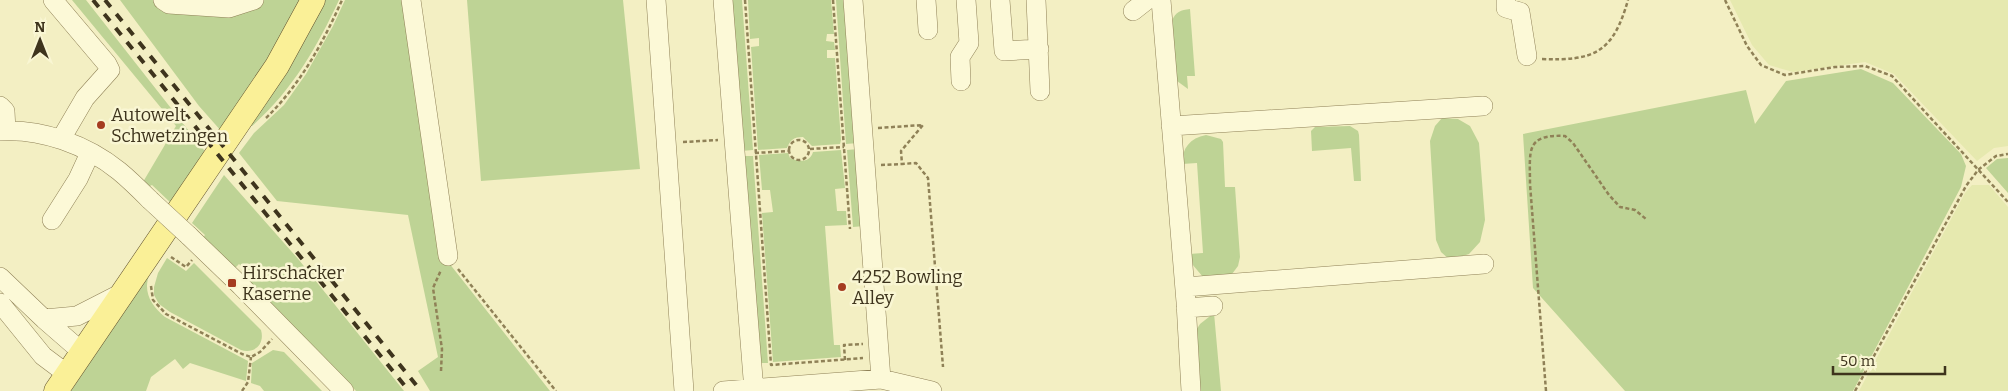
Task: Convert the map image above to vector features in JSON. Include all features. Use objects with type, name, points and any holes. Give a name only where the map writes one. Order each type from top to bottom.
[{"type":"main road","points":[[62,383],[277,66],[313,0]]},
{"type":"street","points":[[53,0],[110,70],[85,98],[61,139]]},
{"type":"street","points":[[163,0],[169,4],[229,8],[254,0]]},
{"type":"street","points":[[411,0],[449,258]]},
{"type":"street","points":[[656,0],[684,391]]},
{"type":"street","points":[[723,0],[754,390]]},
{"type":"street","points":[[853,0],[881,379]]},
{"type":"street","points":[[926,0],[928,30]]},
{"type":"street","points":[[961,81],[960,56],[969,43],[966,0]]},
{"type":"street","points":[[1000,0],[1004,51],[1039,49]]},
{"type":"street","points":[[1036,0],[1040,91]]},
{"type":"street","points":[[1506,0],[1506,8],[1520,12],[1528,56]]},
{"type":"street","points":[[1155,2],[1171,126],[1182,300],[1191,391]]},
{"type":"street","points":[[0,106],[4,111],[3,131],[32,132],[61,139],[90,153],[118,170],[241,286],[344,391]]},
{"type":"street","points":[[1171,126],[1267,125],[1396,117],[1483,106]]},
{"type":"street","points":[[52,220],[78,179],[90,153]]},
{"type":"street","points":[[1182,300],[1277,277],[1404,267],[1484,264]]},
{"type":"street","points":[[0,277],[82,352]]},
{"type":"street","points":[[44,319],[77,316],[124,292]]},
{"type":"street","points":[[1182,300],[1214,306]]},
{"type":"street","points":[[0,303],[43,356],[62,383]]},
{"type":"street","points":[[723,391],[881,379],[932,391]]},
{"type":"path","points":[[264,120],[282,102],[306,68],[342,0]]},
{"type":"path","points":[[745,0],[771,365],[845,360],[879,350]]},
{"type":"path","points":[[833,0],[850,229]]},
{"type":"path","points":[[1528,56],[1538,59],[1571,60],[1588,56],[1607,45],[1616,32],[1628,0]]},
{"type":"path","points":[[1726,0],[1747,46],[1761,65],[1785,75],[1835,67],[1865,66],[1892,76],[2008,202]]},
{"type":"path","points":[[810,149],[844,147],[864,137],[923,125],[900,151],[902,164]]},
{"type":"path","points":[[1546,391],[1530,184],[1530,150],[1539,138],[1551,135],[1565,136],[1573,143],[1609,195],[1620,207],[1635,210],[1646,219]]},
{"type":"path","points":[[798,140],[807,144],[810,149],[805,158],[800,160],[791,156],[790,146],[798,140]]},
{"type":"path","points":[[666,143],[735,147],[756,153],[790,151]]},
{"type":"path","points":[[1855,391],[1966,186],[1978,170],[1996,156],[2008,154]]},
{"type":"path","points":[[866,166],[916,162],[928,178],[943,367]]},
{"type":"path","points":[[166,254],[186,267]]},
{"type":"path","points":[[441,371],[442,349],[433,288],[437,276],[449,258],[556,391]]},
{"type":"path","points":[[151,283],[153,300],[166,314],[251,357]]},
{"type":"path","points":[[251,357],[260,352],[274,337]]},
{"type":"path","points":[[845,360],[844,345],[879,350]]},
{"type":"path","points":[[242,391],[248,382],[251,357]]},
{"type":"green space","points":[[72,0],[86,0],[207,154],[173,205],[152,185],[148,187],[143,182],[176,126]]},
{"type":"green space","points":[[120,0],[305,0],[222,132],[199,106]]},
{"type":"green space","points":[[321,0],[339,0],[322,35],[302,68],[279,98],[252,126],[247,123]]},
{"type":"green space","points":[[345,0],[407,0],[445,258],[550,391],[430,391],[418,371],[438,357],[408,215],[277,201],[239,153],[254,133],[284,105],[306,74],[333,26]]},
{"type":"green space","points":[[467,0],[623,0],[640,169],[481,181]]},
{"type":"green space","points":[[731,0],[742,0],[753,150],[741,151]]},
{"type":"green space","points":[[748,0],[831,0],[834,34],[827,34],[826,41],[834,42],[835,50],[827,50],[827,58],[835,58],[840,144],[812,146],[803,137],[800,137],[795,138],[787,148],[758,150],[751,47],[759,46],[759,38],[750,39]]},
{"type":"green space","points":[[836,0],[847,0],[858,143],[846,144]]},
{"type":"green space","points":[[1730,0],[2008,0],[2008,146],[1994,148],[1977,161],[1894,74],[1865,62],[1793,72],[1769,65],[1752,45]]},
{"type":"green space","points":[[1190,9],[1195,76],[1187,76],[1188,89],[1177,81],[1172,21],[1179,12]]},
{"type":"green space","points":[[1861,69],[1893,83],[1961,154],[1966,166],[1961,187],[1853,391],[1625,391],[1533,288],[1523,134],[1746,90],[1755,124],[1786,81]]},
{"type":"green space","points":[[1442,118],[1458,119],[1470,126],[1479,143],[1485,220],[1480,242],[1469,254],[1450,260],[1441,252],[1436,240],[1430,141],[1435,126]]},
{"type":"green space","points":[[1350,126],[1358,131],[1359,135],[1361,181],[1354,181],[1351,148],[1312,151],[1311,131],[1315,127]]},
{"type":"green space","points":[[1206,135],[1221,139],[1223,142],[1225,187],[1235,187],[1240,257],[1238,266],[1232,274],[1203,277],[1192,264],[1189,254],[1203,253],[1197,163],[1182,164],[1182,158],[1185,149],[1191,141]]},
{"type":"green space","points":[[858,149],[864,226],[853,227],[847,150]]},
{"type":"green space","points":[[841,150],[845,188],[835,189],[837,211],[846,211],[847,225],[825,226],[834,345],[840,345],[841,357],[773,362],[762,213],[773,212],[770,190],[762,190],[759,155],[788,153],[790,158],[804,161],[812,156],[813,152]]},
{"type":"green space","points":[[742,156],[753,156],[768,363],[759,363]]},
{"type":"green space","points":[[2008,158],[2008,193],[1986,168],[1997,159]]},
{"type":"green space","points":[[224,175],[299,260],[404,391],[356,391],[248,282],[251,276],[239,264],[234,269],[202,239],[205,235],[192,223]]},
{"type":"green space","points":[[1972,185],[1989,185],[2008,207],[2008,391],[1859,391],[1965,193]]},
{"type":"green space","points":[[167,258],[186,271],[194,263],[261,330],[262,340],[258,347],[251,351],[241,350],[170,312],[159,304],[154,295],[154,287],[158,273]]},
{"type":"green space","points":[[147,272],[150,273],[147,286],[149,298],[156,308],[165,317],[248,361],[246,381],[190,363],[183,369],[175,359],[151,377],[146,391],[71,391]]},
{"type":"green space","points":[[1214,313],[1221,391],[1200,391],[1195,332],[1200,324]]},
{"type":"green space","points":[[273,350],[284,352],[322,391],[264,391],[260,386],[251,383],[252,363]]},
{"type":"railway","points":[[93,0],[409,391]]},
{"type":"railway","points":[[105,0],[421,391]]},
{"type":"place","name":"Autowelt Schwetzingen","points":[[101,125]]},
{"type":"place","name":"Hirschacker Kaserne","points":[[232,283]]},
{"type":"place","name":"4252 Bowling Alley","points":[[842,287]]}]
